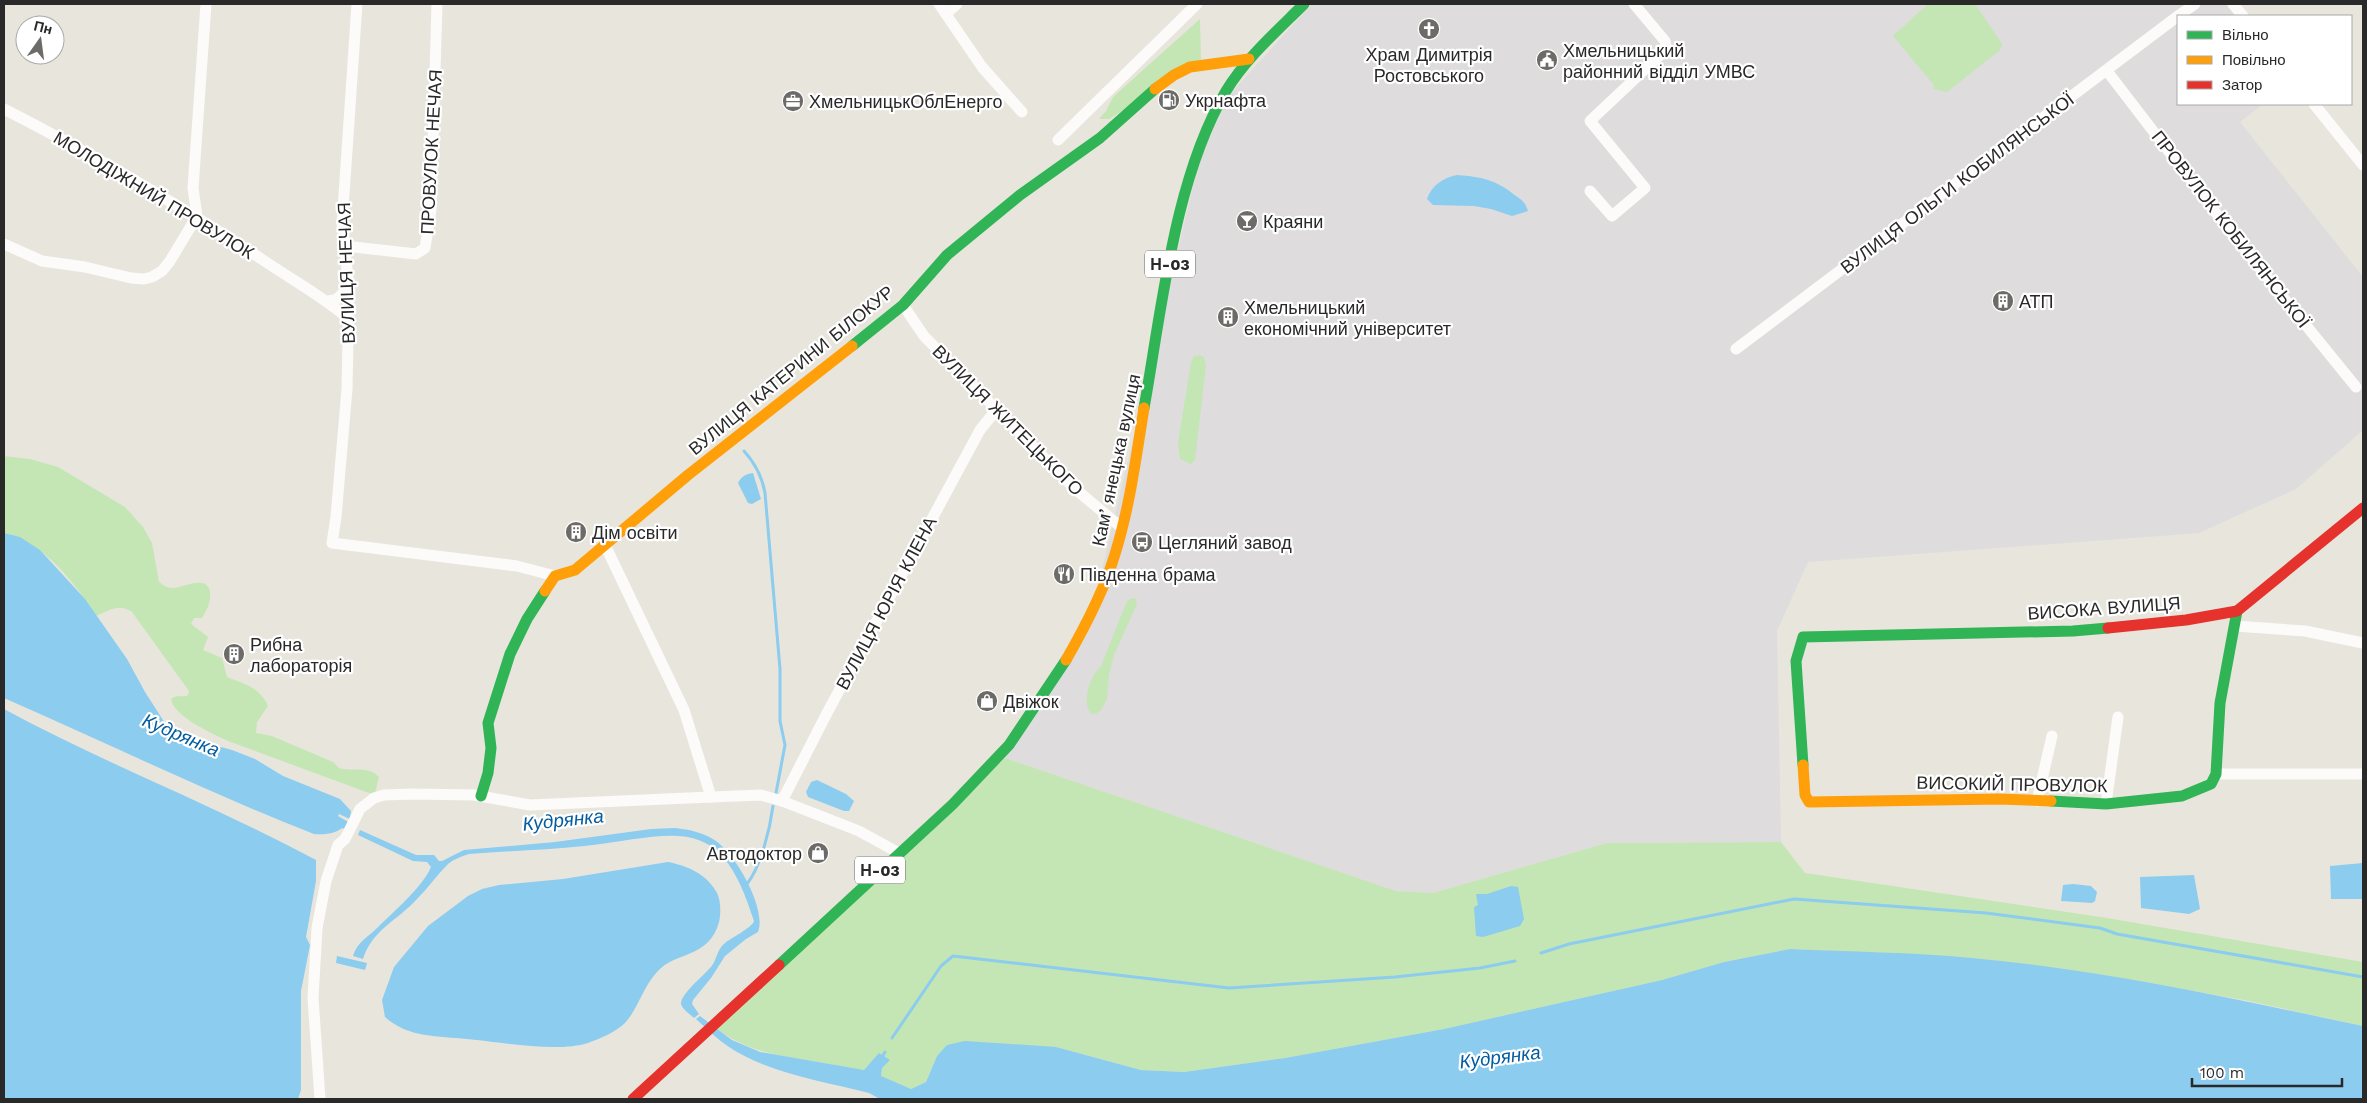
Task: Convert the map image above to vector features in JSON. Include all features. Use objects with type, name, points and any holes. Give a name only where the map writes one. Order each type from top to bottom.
[{"type":"street","points":[[4,244],[42,261],[144,279],[162,271],[196,216],[193,188],[206,4]]},
{"type":"street","name":"ВУЛИЦЯ НЕЧАЯ","points":[[357,4],[342,224],[349,287],[350,320],[347,388],[332,543],[517,566],[555,576]]},
{"type":"street","name":"ПРОВУЛОК НЕЧАЯ","points":[[345,246],[416,254],[425,248],[431,210],[437,4]]},
{"type":"street","points":[[939,4],[982,66],[1022,112]]},
{"type":"street","points":[[947,14],[957,4]]},
{"type":"street","points":[[1058,140],[1197,4]]},
{"type":"street","name":"Камʼянецька вулиця","points":[[632,1099],[953,804],[1002,755],[1043,696],[1083,631],[1102,587],[1122,528],[1172,255],[1195,155],[1226,91],[1249,59],[1304,4]]},
{"type":"street","points":[[1590,191],[1612,216],[1645,188],[1590,121],[1658,57],[1666,46],[1665,41],[1634,4]]},
{"type":"street","name":"ВУЛИЦЯ ОЛЬГИ КОБИЛЯНСЬКОЇ","points":[[2179,15],[2195,4]]},
{"type":"street","points":[[2233,4],[2242,15]]},
{"type":"street","name":"ВУЛИЦЯ ОЛЬГИ КОБИЛЯНСЬКОЇ","points":[[1736,349],[2177,17]]},
{"type":"street","name":"ВУЛИЦЯ КАТЕРИНИ БІЛОКУР","points":[[555,576],[575,570],[688,474],[789,398],[903,304],[948,256],[1020,195],[1100,138],[1168,79],[1190,67],[1249,59]]},
{"type":"street","name":"ПРОВУЛОК КОБИЛЯНСЬКОЇ","points":[[2107,71],[2236,238],[2356,387]]},
{"type":"street","points":[[2315,105],[2363,165]]},
{"type":"street","name":"МОЛОДІЖНИЙ ПРОВУЛОК","points":[[4,109],[60,138],[196,216],[294,281],[328,301],[350,320]]},
{"type":"street","points":[[328,301],[336,298],[349,287]]},
{"type":"street","name":"ВУЛИЦЯ ЖИТЕЦЬКОГО","points":[[903,304],[924,336],[1073,487],[1122,528]]},
{"type":"street","name":"ВУЛИЦЯ ЮРІЯ КЛЕНА","points":[[782,801],[827,712],[980,430],[997,409]]},
{"type":"street","name":"ВИСОКА ВУЛИЦЯ","points":[[1811,637],[2073,631],[2186,620],[2237,611],[2363,508]]},
{"type":"street","points":[[605,545],[684,710],[711,797]]},
{"type":"street","points":[[481,796],[488,773],[492,748],[488,723],[518,635],[555,576]]},
{"type":"street","points":[[2237,611],[2220,703],[2216,774],[2363,774]]},
{"type":"street","points":[[2235,626],[2305,631],[2363,643]]},
{"type":"street","name":"ВИСОКИЙ ПРОВУЛОК","points":[[1811,637],[1802,637],[1796,661],[1804,794],[1809,802],[2037,801],[2106,804],[2182,796],[2211,784],[2216,774]]},
{"type":"street","points":[[2106,804],[2118,717]]},
{"type":"street","points":[[2037,801],[2052,736]]},
{"type":"street","points":[[320,1099],[313,998],[317,928],[326,880],[338,845],[345,839],[360,809],[374,798],[384,795],[481,796],[530,805],[762,795],[856,830],[899,853]]},
{"type":"shaded area","points":[[1312,4],[2225,4],[2234,15],[2177,15],[2177,105],[2262,105],[2240,122],[2363,277],[2363,430],[2296,489],[2199,533],[1808,562],[1777,631],[1781,842],[1607,843],[1433,893],[1396,891],[1005,758],[1087,633],[1200,157],[1230,94]]},
{"type":"green space","points":[[1928,4],[1975,4],[2002,44],[2000,50],[1947,92],[1934,89],[1933,84],[1893,36]]},
{"type":"green space","points":[[1200,19],[1201,62],[1109,119],[1099,119],[1106,111],[1113,97]]},
{"type":"green space","points":[[1200,355],[1204,357],[1206,365],[1195,460],[1191,464],[1180,459],[1178,443],[1191,362],[1194,356]]},
{"type":"green space","points":[[4,456],[30,459],[58,467],[125,507],[143,527],[152,543],[159,582],[171,588],[194,583],[204,584],[208,587],[210,596],[207,609],[202,618],[194,618],[191,624],[208,637],[203,650],[222,658],[227,677],[256,690],[265,700],[268,706],[257,722],[256,733],[272,736],[333,762],[339,768],[365,770],[375,773],[379,777],[375,793],[369,793],[228,741],[195,724],[179,712],[171,699],[188,695],[189,691],[132,612],[119,608],[96,616],[68,577],[45,555],[33,545],[4,533]]},
{"type":"green space","points":[[1132,598],[1136,599],[1137,604],[1114,655],[1109,675],[1107,699],[1101,710],[1095,714],[1090,713],[1087,701],[1088,688],[1101,666],[1127,601]]},
{"type":"green space","points":[[1005,758],[1396,891],[1433,893],[1607,843],[1781,842],[1805,873],[2107,918],[2363,962],[2363,1026],[2244,1000],[2103,975],[1971,958],[1790,949],[1724,962],[1662,980],[1444,1029],[1285,1058],[1184,1072],[1141,1070],[1056,1047],[937,1056],[926,1082],[911,1089],[881,1076],[882,1068],[871,1062],[864,1070],[854,1070],[782,1056],[749,1047],[732,1039],[716,1028]]},
{"type":"water","points":[[1457,175],[1482,178],[1495,183],[1522,201],[1528,211],[1512,216],[1474,206],[1433,205],[1427,199],[1439,183]]},
{"type":"water","points":[[753,473],[761,499],[752,504],[748,503],[738,483],[744,476]]},
{"type":"water","points":[[4,533],[20,537],[40,550],[85,599],[127,659],[145,692],[172,734],[232,750],[255,759],[283,776],[340,799],[351,811],[350,819],[339,814],[338,816],[350,823],[347,830],[342,828],[329,834],[314,834],[197,785],[4,698]]},
{"type":"water","points":[[4,709],[81,748],[238,821],[316,860],[316,881],[306,937],[310,945],[301,991],[301,1090],[298,1099],[4,1099]]},
{"type":"water","points":[[817,780],[846,794],[854,801],[849,811],[844,811],[808,797],[806,792],[811,782]]},
{"type":"water","points":[[675,828],[706,835],[724,848],[748,883],[758,910],[760,922],[758,932],[725,956],[711,978],[693,1000],[692,1004],[699,1014],[694,1018],[684,1010],[681,1004],[684,996],[712,966],[722,946],[754,921],[741,885],[726,861],[710,846],[691,838],[670,836],[645,837],[555,849],[469,854],[455,859],[448,864],[410,906],[379,933],[367,949],[363,959],[353,956],[362,942],[414,892],[431,867],[427,862],[413,861],[358,835],[360,830],[416,855],[434,855],[439,861],[442,861],[464,850]]},
{"type":"water","points":[[668,862],[696,872],[713,886],[719,900],[719,922],[714,934],[700,949],[664,965],[657,972],[648,984],[630,1017],[612,1032],[588,1043],[575,1046],[528,1046],[424,1035],[404,1029],[385,1017],[382,1000],[394,967],[428,926],[468,896],[482,889],[499,885],[563,879]]},
{"type":"water","points":[[2363,863],[2363,899],[2331,899],[2330,866]]},
{"type":"water","points":[[2194,875],[2200,909],[2189,914],[2141,908],[2140,877]]},
{"type":"water","points":[[2063,885],[2091,886],[2097,892],[2095,901],[2092,903],[2061,901]]},
{"type":"water","points":[[1511,886],[1518,887],[1524,919],[1520,926],[1483,937],[1476,936],[1474,907],[1478,905],[1476,894],[1487,894]]},
{"type":"water","name":"Кудрянка","points":[[1790,949],[1926,954],[2021,963],[2169,986],[2363,1026],[2363,1099],[880,1099],[869,1093],[797,1076],[762,1064],[729,1047],[696,1019],[700,1016],[732,1040],[760,1052],[864,1070],[879,1053],[890,1060],[882,1068],[881,1076],[911,1089],[926,1082],[937,1056],[947,1045],[965,1041],[1056,1047],[1141,1070],[1184,1072],[1285,1058],[1444,1029],[1662,980],[1724,962]]},
{"type":"water","points":[[337,956],[367,963],[365,970],[336,963]]},
{"type":"waterway","points":[[744,451],[758,471],[765,493],[780,669],[780,721],[785,745],[776,793]]},
{"type":"waterway","points":[[747,884],[757,867],[764,847],[773,806]]},
{"type":"waterway","points":[[1541,953],[1569,944],[1794,899],[1986,913],[2100,928],[2117,934],[2363,977]]},
{"type":"waterway","points":[[892,1038],[941,966],[953,956],[1229,988],[1395,977],[1480,968],[1515,961]]},
{"type":"waterway","points":[[881,1059],[885,1052]]},
{"type":"traffic: fast","points":[[1144,408],[1172,245],[1194,164],[1208,126],[1226,91],[1243,67],[1262,45],[1304,4]]},
{"type":"traffic: fast","points":[[852,346],[903,305],[947,255],[1020,195],[1100,138],[1155,89]]},
{"type":"traffic: fast","points":[[481,796],[488,773],[491,748],[488,723],[510,654],[527,619],[545,591]]},
{"type":"traffic: fast","points":[[2051,801],[2106,804],[2182,796],[2211,784],[2216,774],[2220,703],[2237,611]]},
{"type":"traffic: fast","points":[[1803,765],[1796,661],[1803,637],[2073,631],[2108,628]]},
{"type":"traffic: fast","points":[[779,965],[953,804],[1009,745],[1066,660]]},
{"type":"traffic: slow","points":[[1155,89],[1174,75],[1190,67],[1249,59]]},
{"type":"traffic: slow","points":[[545,591],[555,576],[575,570],[688,475],[852,346]]},
{"type":"traffic: slow","points":[[1066,660],[1094,608],[1115,554],[1129,500],[1144,408]]},
{"type":"traffic: slow","points":[[1803,765],[1805,795],[1809,802],[2000,799],[2051,801]]},
{"type":"traffic: jam","points":[[2108,628],[2186,620],[2237,611],[2363,508]]},
{"type":"traffic: jam","points":[[633,1099],[779,965]]},
{"type":"place","name":"Храм Димитрія Ростовського","points":[[1429,29]]},
{"type":"place","name":"Хмельницький районний відділ УМВС","points":[[1547,60]]},
{"type":"place","name":"Укрнафта","points":[[1169,100]]},
{"type":"place","name":"ХмельницькОблЕнерго","points":[[793,101]]},
{"type":"place","name":"Краяни","points":[[1247,221]]},
{"type":"place","name":"АТП","points":[[2003,301]]},
{"type":"place","name":"Хмельницький економічний університет","points":[[1228,317]]},
{"type":"place","name":"Дім освіти","points":[[576,532]]},
{"type":"place","name":"Цегляний завод","points":[[1142,542]]},
{"type":"place","name":"Південна брама","points":[[1064,574]]},
{"type":"place","name":"Рибна лабораторія","points":[[234,654]]},
{"type":"place","name":"Двіжок","points":[[987,701]]},
{"type":"place","name":"Автодоктор","points":[[818,853]]}]
